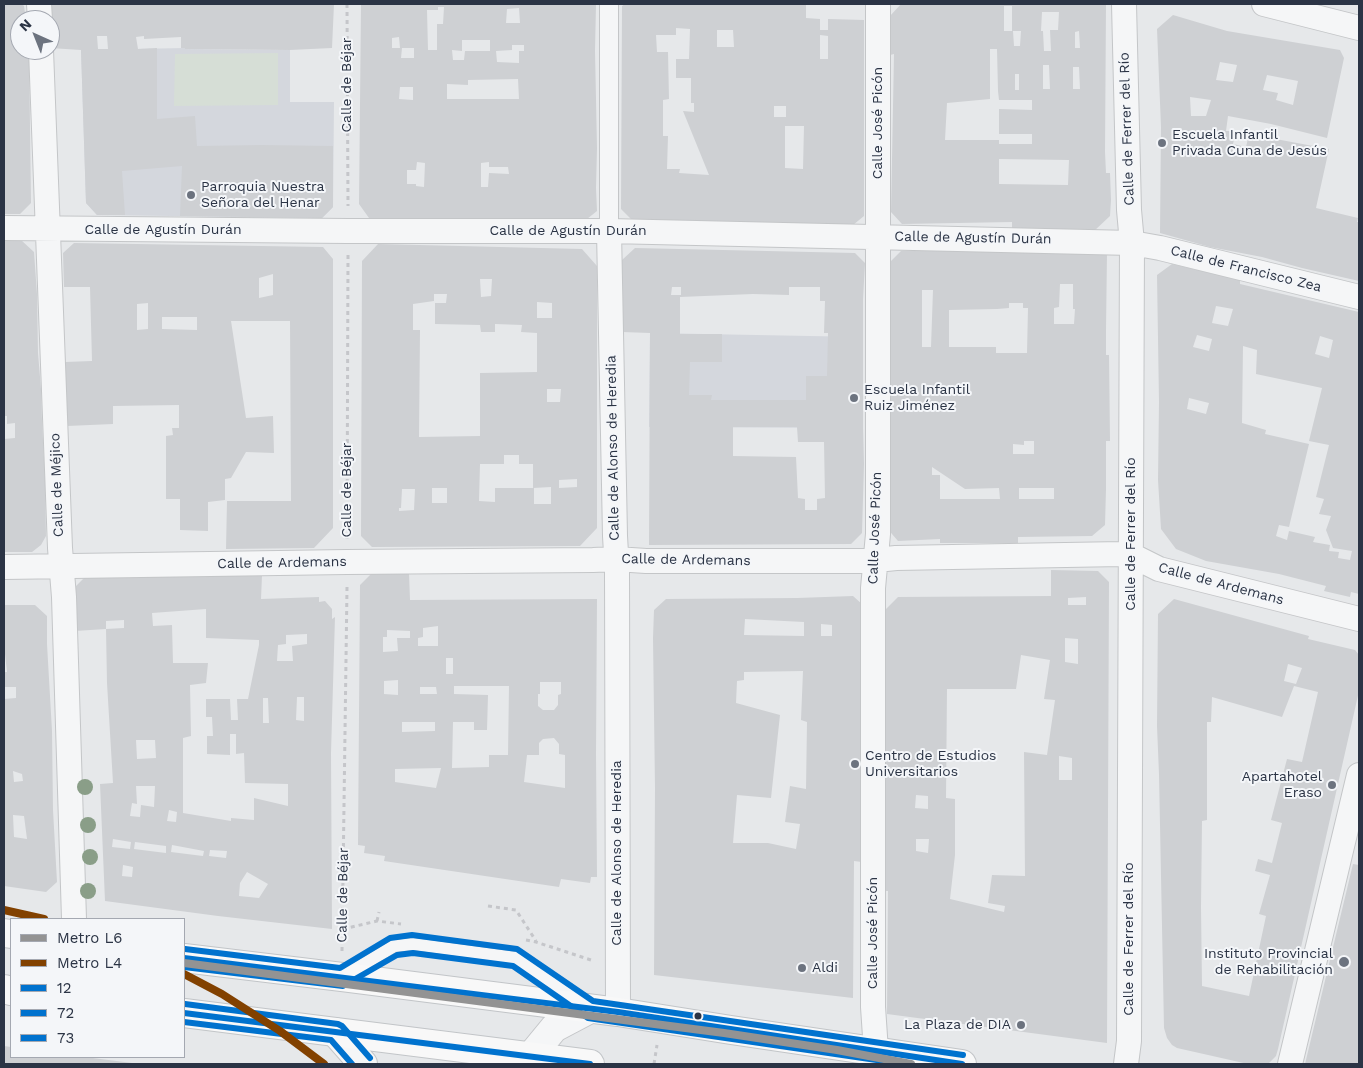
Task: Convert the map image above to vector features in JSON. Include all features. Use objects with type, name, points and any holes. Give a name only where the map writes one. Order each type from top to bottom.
[{"type":"main road","points":[[185,958],[618,1012],[962,1064]]},
{"type":"main road","points":[[185,1013],[335,1032],[527,1060],[590,1064]]},
{"type":"street","name":"Calle de Alonso de Heredia","points":[[609,4],[609,230],[616,559],[618,1012]]},
{"type":"street","name":"Calle José Picón","points":[[876,1052],[873,987],[873,588],[878,534],[878,4]]},
{"type":"street","name":"Calle de Ferrer del Río","points":[[1124,4],[1129,210],[1132,242],[1129,1041],[1126,1064]]},
{"type":"street","points":[[1264,4],[1359,28]]},
{"type":"street","name":"Calle de Méjico","points":[[41,60],[61,566],[64,597],[74,918]]},
{"type":"street","name":"Calle de Agustín Durán","points":[[4,228],[348,231],[609,230],[1132,242]]},
{"type":"street","name":"Calle de Francisco Zea","points":[[1132,242],[1359,297]]},
{"type":"street","name":"Calle de Ardemans","points":[[4,567],[616,559],[646,561],[867,561],[896,558],[1108,554],[1131,555],[1159,569],[1359,619]]},
{"type":"street","points":[[1290,1064],[1359,775]]},
{"type":"street","points":[[527,1060],[554,1028],[590,1009]]},
{"type":"street","points":[[335,1032],[363,1064]]},
{"type":"lane","points":[[342,977],[394,946],[414,944],[516,958],[590,1009]]},
{"type":"path","name":"Calle de Béjar","points":[[342,977],[347,562],[347,4]]},
{"type":"path","points":[[488,906],[516,910],[536,942]]},
{"type":"path","points":[[377,921],[379,912]]},
{"type":"shaded area","points":[[185,48],[290,50],[290,102],[334,102],[333,207],[322,218],[97,215],[86,203],[81,50]]},
{"type":"shaded area","points":[[278,53],[278,105],[174,106],[175,54]]},
{"type":"shaded area","points":[[650,333],[863,337],[863,428],[649,427]]},
{"type":"building","points":[[4,4],[22,4],[25,10],[10,10],[10,60],[29,60],[31,203],[20,214],[4,214]]},
{"type":"building","points":[[48,4],[334,4],[332,48],[290,50],[185,49],[181,48],[181,37],[144,39],[144,36],[136,37],[138,49],[157,48],[157,119],[195,116],[197,146],[333,146],[333,207],[322,218],[180,216],[182,166],[122,171],[125,215],[97,215],[86,203],[81,50],[60,49],[60,10],[49,10]],"holes":[[[97,36],[107,36],[108,49],[98,49]]]},
{"type":"building","points":[[361,4],[596,4],[597,211],[587,219],[369,218],[359,204]],"holes":[[[438,7],[444,7],[443,24],[437,24],[437,50],[428,50],[427,10],[438,10]],[[519,8],[520,23],[506,23],[507,9]],[[399,37],[400,48],[392,48],[392,38]],[[462,40],[490,40],[490,51],[465,51],[464,60],[453,60],[452,50],[462,51]],[[512,45],[524,45],[524,51],[519,51],[519,63],[497,62],[496,51],[512,50]],[[402,48],[414,48],[414,58],[401,58]],[[518,79],[519,99],[447,99],[447,84],[468,85],[468,80]],[[400,87],[413,87],[413,100],[399,99]],[[417,162],[425,163],[424,187],[416,186],[416,184],[407,184],[407,170],[416,170]],[[489,162],[489,167],[508,167],[509,174],[489,173],[488,187],[481,187],[481,163]]]},
{"type":"building","points":[[625,4],[806,4],[806,18],[820,19],[820,30],[828,30],[828,19],[864,20],[864,216],[853,225],[632,220],[621,209],[622,6]],"holes":[[[676,28],[690,29],[689,59],[676,59],[676,78],[691,78],[691,103],[694,103],[694,112],[683,111],[709,175],[679,173],[680,169],[667,169],[668,136],[663,136],[663,100],[669,99],[668,52],[657,52],[656,35],[676,35]],[[717,30],[733,30],[734,47],[717,47]],[[820,35],[828,36],[828,59],[820,59]],[[774,106],[786,106],[786,117],[774,117]],[[785,126],[804,126],[803,169],[785,168]]]},
{"type":"building","points":[[901,4],[1106,4],[1105,152],[1106,173],[1110,173],[1110,216],[1093,232],[1012,228],[1012,222],[902,224],[891,212],[894,54],[890,55],[890,16]],"holes":[[[1004,6],[1012,6],[1012,31],[1004,31]],[[1042,12],[1059,12],[1058,30],[1050,30],[1051,51],[1044,51],[1043,31],[1041,31]],[[1013,31],[1021,31],[1020,46],[1014,46]],[[1079,31],[1080,48],[1075,48],[1075,32]],[[990,49],[997,49],[999,100],[1032,100],[1032,110],[999,109],[999,134],[1032,134],[1032,144],[999,144],[999,140],[945,140],[947,103],[990,99]],[[1043,65],[1049,65],[1050,89],[1043,89]],[[1073,67],[1079,67],[1080,89],[1073,89]],[[1015,74],[1019,74],[1019,90],[1015,90]],[[999,159],[1069,160],[1068,185],[999,184]]]},
{"type":"building","points":[[1173,15],[1227,31],[1340,50],[1344,58],[1327,138],[1271,124],[1228,116],[1226,131],[1236,131],[1233,144],[1246,147],[1249,134],[1329,149],[1316,208],[1358,218],[1359,281],[1262,257],[1210,247],[1160,233],[1161,127],[1157,29]],"holes":[[[1220,62],[1237,65],[1233,82],[1216,80]],[[1267,75],[1298,81],[1293,105],[1276,100],[1278,93],[1263,90]],[[1190,97],[1211,100],[1206,116],[1191,116]]]},
{"type":"building","points":[[4,240],[21,240],[34,252],[46,536],[41,545],[32,552],[4,552],[4,439],[15,438],[15,423],[7,424],[7,416],[4,416]]},
{"type":"building","points":[[74,243],[323,247],[333,259],[333,528],[314,548],[226,549],[227,501],[291,501],[290,321],[231,321],[246,418],[273,416],[274,453],[246,452],[231,478],[225,479],[225,500],[208,502],[208,531],[180,530],[180,499],[166,499],[166,436],[173,435],[172,428],[179,428],[179,405],[113,406],[113,424],[67,426],[65,362],[92,361],[90,287],[64,287],[63,253]],"holes":[[[273,274],[273,295],[259,298],[259,278]],[[148,303],[148,329],[137,330],[137,304]],[[162,317],[197,317],[197,330],[162,329]]]},
{"type":"building","points":[[378,244],[582,249],[597,266],[597,528],[580,546],[372,547],[361,536],[362,261]],"holes":[[[480,279],[492,279],[491,296],[481,297]],[[434,294],[447,294],[446,303],[435,303],[435,324],[480,325],[481,332],[495,332],[495,324],[522,325],[521,332],[537,333],[537,372],[480,373],[480,436],[419,437],[420,330],[413,330],[413,304],[434,301]],[[537,302],[552,303],[552,318],[537,318]],[[547,389],[561,389],[560,402],[547,402]],[[504,455],[519,455],[519,464],[533,464],[533,488],[495,488],[495,502],[479,501],[480,464],[504,464]],[[577,479],[577,487],[559,488],[559,480]],[[551,487],[551,504],[534,504],[533,488]],[[432,488],[447,488],[447,503],[432,503]],[[402,489],[415,489],[414,510],[399,511],[399,508],[401,508]]]},
{"type":"building","points":[[635,248],[855,253],[865,263],[863,299],[864,464],[862,533],[851,544],[649,545],[650,333],[622,332],[622,260]],"holes":[[[672,287],[681,287],[681,295],[671,295]],[[789,287],[820,287],[820,301],[825,301],[824,333],[828,333],[827,376],[806,376],[806,400],[711,400],[712,395],[689,395],[690,362],[722,362],[722,334],[680,334],[680,297],[753,294],[789,295]],[[733,427],[797,427],[798,442],[824,442],[825,498],[817,499],[817,510],[805,510],[805,499],[798,498],[796,457],[733,456]]]},
{"type":"building","points":[[901,251],[1107,253],[1106,355],[1109,355],[1110,441],[1106,441],[1105,525],[1092,536],[1018,537],[1018,543],[940,543],[940,539],[898,541],[886,527],[889,438],[890,262]],"holes":[[[1060,284],[1073,284],[1074,324],[1054,324],[1054,308],[1059,307]],[[922,290],[933,290],[931,347],[922,347]],[[1009,303],[1023,303],[1023,308],[1028,308],[1027,353],[996,353],[996,347],[949,347],[949,310],[1009,308]],[[1024,441],[1034,441],[1034,454],[1013,454],[1013,444],[1024,445]],[[932,467],[965,489],[999,488],[1000,499],[940,499],[940,475],[932,475]],[[1019,488],[1054,488],[1054,499],[1019,499]]]},
{"type":"building","points":[[1172,264],[1240,280],[1240,284],[1359,312],[1359,594],[1351,592],[1350,597],[1324,591],[1326,586],[1279,574],[1206,561],[1176,549],[1161,529],[1158,480],[1157,275]],"holes":[[[1216,306],[1233,309],[1228,326],[1212,323]],[[1197,335],[1212,339],[1209,351],[1193,347]],[[1320,336],[1333,340],[1329,358],[1315,354]],[[1243,346],[1257,350],[1256,374],[1322,388],[1309,441],[1329,445],[1316,497],[1324,499],[1319,514],[1331,516],[1326,530],[1333,548],[1352,551],[1350,560],[1338,558],[1339,552],[1329,551],[1330,545],[1313,542],[1315,537],[1289,531],[1287,540],[1276,536],[1279,525],[1289,527],[1309,444],[1265,434],[1266,430],[1242,423]],[[1189,398],[1209,403],[1206,414],[1187,409]]]},
{"type":"building","points":[[1051,570],[1098,571],[1109,582],[1107,1043],[887,1014],[888,891],[885,891],[886,609],[898,597],[1051,596]],"holes":[[[1086,597],[1086,605],[1068,605],[1068,598]],[[1065,638],[1078,639],[1078,664],[1065,662]],[[1021,655],[1050,660],[1044,699],[1055,700],[1047,755],[1024,752],[1025,876],[992,875],[988,903],[1005,906],[1004,912],[950,899],[955,855],[955,799],[946,798],[947,689],[1016,689]],[[1059,756],[1072,758],[1072,780],[1059,780]],[[916,795],[928,796],[928,809],[915,808]],[[916,839],[929,839],[928,853],[916,851]]]},
{"type":"building","points":[[372,573],[409,573],[410,600],[597,599],[597,877],[591,877],[590,883],[561,879],[559,887],[384,861],[385,856],[364,853],[365,846],[358,845],[360,585]],"holes":[[[438,626],[438,646],[418,646],[418,638],[423,637],[423,628]],[[387,630],[410,631],[410,638],[397,638],[398,651],[383,652],[383,637],[387,637]],[[446,658],[453,658],[453,674],[446,674]],[[398,680],[398,695],[384,694],[384,681]],[[540,682],[561,682],[561,694],[558,695],[558,705],[554,710],[543,710],[538,706],[538,694],[540,694]],[[454,686],[509,686],[508,755],[489,755],[489,767],[452,768],[453,722],[474,722],[474,730],[487,730],[488,695],[454,694]],[[420,687],[436,687],[437,694],[420,694]],[[402,722],[435,722],[435,731],[402,732]],[[554,738],[559,744],[559,754],[565,755],[565,788],[524,782],[527,755],[539,755],[539,743],[543,739]],[[441,768],[436,788],[395,782],[395,769]]]},
{"type":"building","points":[[262,575],[261,599],[319,597],[319,602],[325,601],[332,609],[332,619],[335,617],[331,753],[332,929],[105,901],[100,784],[113,783],[106,629],[75,631],[73,589],[85,577]],"holes":[[[206,609],[206,638],[259,640],[248,699],[237,699],[238,720],[231,720],[230,699],[206,699],[206,717],[212,717],[213,736],[207,736],[207,754],[230,755],[230,734],[236,734],[236,754],[244,753],[245,783],[288,784],[288,806],[254,798],[254,820],[231,818],[231,821],[183,813],[183,738],[191,736],[190,685],[206,683],[208,663],[173,663],[172,625],[153,626],[152,613]],[[124,620],[124,628],[106,629],[106,621]],[[307,634],[307,644],[292,646],[293,661],[277,661],[278,645],[286,644],[286,635]],[[297,697],[304,697],[304,721],[296,720]],[[263,698],[268,698],[269,723],[263,723]],[[136,740],[155,740],[156,758],[137,759]],[[136,786],[155,786],[154,807],[141,805],[140,817],[130,816],[132,803],[137,804]],[[169,810],[177,812],[176,822],[167,821]],[[113,839],[131,842],[130,849],[112,847]],[[135,842],[166,846],[166,853],[134,849]],[[172,845],[204,851],[203,856],[171,852]],[[210,850],[227,851],[226,858],[209,856]],[[123,865],[133,867],[132,877],[122,876]],[[247,872],[268,884],[259,898],[239,896],[240,883]]]},
{"type":"building","points":[[853,596],[863,605],[862,862],[854,861],[853,998],[654,975],[654,610],[666,599]],"holes":[[[745,619],[804,622],[804,636],[744,635]],[[821,624],[832,625],[832,636],[821,636]],[[803,671],[801,720],[807,722],[806,789],[790,786],[785,822],[800,824],[796,849],[768,843],[733,843],[737,795],[771,798],[780,715],[736,703],[737,681],[744,680],[744,672]]]},
{"type":"building","points":[[1174,599],[1309,636],[1308,639],[1355,650],[1359,655],[1359,691],[1278,1049],[1276,1056],[1266,1064],[1248,1064],[1177,1048],[1167,1038],[1164,1028],[1157,726],[1158,614]],"holes":[[[1288,664],[1302,668],[1296,684],[1284,681]],[[1294,686],[1318,692],[1302,762],[1287,759],[1271,820],[1282,823],[1272,863],[1258,859],[1255,871],[1270,875],[1259,914],[1266,916],[1249,996],[1202,986],[1202,821],[1207,820],[1207,722],[1211,722],[1212,697],[1282,717]]]},
{"type":"building","points":[[4,605],[35,605],[47,616],[52,731],[53,810],[57,882],[46,892],[4,886],[4,699],[16,698],[16,687],[4,687],[4,672],[7,672],[4,654]],"holes":[[[13,771],[22,774],[23,781],[14,782]],[[13,815],[24,816],[27,839],[14,837]]]},
{"type":"building","name":"Instituto Provincial de Rehabilitación","points":[[1353,864],[1359,865],[1359,1064],[1305,1064]]},
{"type":"building","points":[[4,1046],[10,1047],[10,1058],[93,1058],[132,1063],[132,1064],[4,1064]]},
{"type":"metro line","name":"L4","points":[[4,910],[40,918]]},
{"type":"metro line","name":"L6","points":[[185,963],[724,1033],[837,1050],[911,1064]]},
{"type":"metro line","name":"L4","points":[[185,975],[222,994],[280,1031],[324,1064]]},
{"type":"transit line","name":"73","points":[[185,949],[340,968],[390,938],[412,935],[517,949],[593,1001],[963,1055]]},
{"type":"transit line","name":"72","points":[[185,967],[343,986],[397,955],[413,953],[513,966],[588,1018],[904,1064]]},
{"type":"transit line","name":"12","points":[[185,958],[618,1012],[962,1064]]},
{"type":"transit line","name":"73","points":[[185,1004],[338,1024],[342,1026],[370,1058]]},
{"type":"transit line","name":"12","points":[[185,1013],[590,1064]]},
{"type":"transit line","name":"72","points":[[185,1022],[331,1040],[352,1064]]},
{"type":"place","name":"Escuela Infantil Privada Cuna de Jesús","points":[[1162,143]]},
{"type":"place","name":"Parroquia Nuestra Señora del Henar","points":[[191,195]]},
{"type":"place","name":"Escuela Infantil Ruiz Jiménez","points":[[854,398]]},
{"type":"place","name":"Centro de Estudios Universitarios","points":[[855,764]]},
{"type":"place","name":"Apartahotel Eraso","points":[[1332,785]]},
{"type":"place","name":"Instituto Provincial de Rehabilitación","points":[[1344,962]]},
{"type":"place","name":"Aldi","points":[[802,968]]},
{"type":"place","name":"La Plaza de DIA","points":[[1021,1025]]}]
